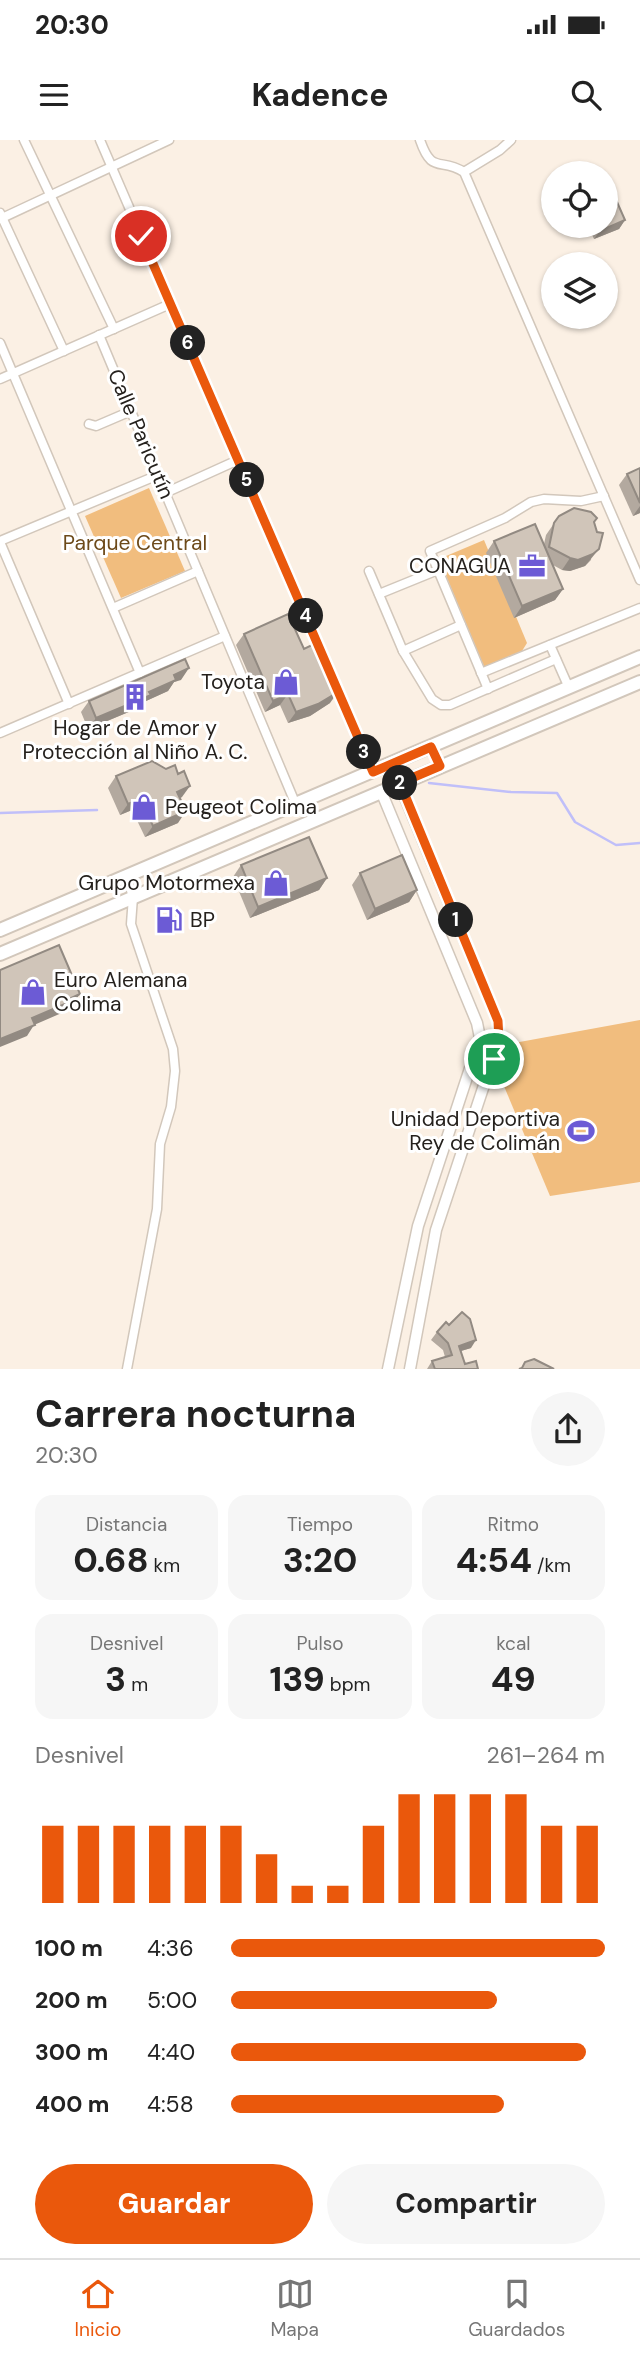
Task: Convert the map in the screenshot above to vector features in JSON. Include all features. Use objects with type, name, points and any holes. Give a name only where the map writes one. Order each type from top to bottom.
[{"type":"main road","points":[[0,930],[640,657]]},
{"type":"main road","points":[[0,954],[640,682]]},
{"type":"main road","points":[[431,747],[440,766]]},
{"type":"street","points":[[24,140],[114,329]]},
{"type":"street","points":[[100,140],[373,772]]},
{"type":"street","points":[[64,351],[1,217],[169,140]]},
{"type":"street","points":[[420,140],[427,158],[433,163],[458,168],[464,172],[640,580]]},
{"type":"street","points":[[464,172],[500,150],[510,140]]},
{"type":"street","points":[[0,379],[170,304]]},
{"type":"street","name":"Calle Paricutín","points":[[99,335],[296,805]]},
{"type":"street","points":[[0,343],[140,673]]},
{"type":"street","points":[[89,424],[96,426],[131,411]]},
{"type":"street","points":[[165,493],[238,460]]},
{"type":"street","points":[[69,704],[0,542],[158,475]]},
{"type":"street","points":[[488,689],[430,551],[505,518],[531,502],[544,499],[581,501],[604,496]]},
{"type":"street","points":[[379,594],[438,570]]},
{"type":"street","points":[[113,608],[198,571]]},
{"type":"street","points":[[369,571],[402,651],[432,699],[441,705],[450,705],[556,659]]},
{"type":"street","points":[[481,673],[640,608]]},
{"type":"street","points":[[402,651],[461,625]]},
{"type":"street","points":[[0,733],[225,636]]},
{"type":"street","points":[[550,645],[569,688]]},
{"type":"street","points":[[400,783],[498,1021],[499,1040],[436,1230],[410,1369]]},
{"type":"street","points":[[381,791],[477,1023],[480,1038],[418,1226],[388,1369]]},
{"type":"street","points":[[127,877],[133,897],[131,924],[173,1049],[175,1071],[171,1107],[160,1144],[157,1209],[127,1369]]},
{"type":"street","points":[[477,1053],[494,1059]]},
{"type":"green space","name":"Parque Central","points":[[149,488],[185,571],[121,598],[85,516]]},
{"type":"green space","points":[[484,540],[527,643],[522,651],[484,667],[439,559]]},
{"type":"green space","name":"Unidad Deportiva Rey de Colimán","points":[[640,1020],[640,1182],[550,1196],[501,1079],[514,1043]]},
{"type":"building","points":[[618,204],[625,220],[618,223]]},
{"type":"building","points":[[640,468],[640,503],[627,474]]},
{"type":"building","points":[[574,508],[591,512],[597,518],[594,522],[597,532],[603,533],[599,549],[578,560],[549,547],[554,523],[559,516]]},
{"type":"building","points":[[535,524],[563,589],[522,606],[494,541]]},
{"type":"building","name":"Toyota","points":[[288,614],[304,649],[316,643],[338,692],[318,704],[296,712],[288,694],[273,701],[244,634]]},
{"type":"building","points":[[185,659],[189,668],[174,675],[176,680],[149,692],[151,695],[96,718],[89,701]]},
{"type":"building","name":"Peugeot Colima","points":[[152,761],[166,769],[175,765],[178,774],[184,771],[190,786],[177,792],[186,811],[153,826],[140,799],[128,804],[116,776]]},
{"type":"building","name":"Grupo Motormexa","points":[[309,837],[327,878],[258,907],[241,865]]},
{"type":"building","points":[[402,855],[417,890],[375,909],[360,873]]},
{"type":"building","name":"Euro Alemana Colima","points":[[59,945],[80,994],[71,998],[72,1001],[32,1018],[35,1025],[0,1039],[0,970]]},
{"type":"building","points":[[462,1312],[470,1319],[476,1340],[459,1346],[465,1364],[476,1361],[478,1369],[435,1369],[432,1361],[452,1355],[448,1343],[437,1332],[446,1322],[449,1325]]},
{"type":"building","points":[[534,1359],[554,1369],[519,1369],[525,1362]]},
{"type":"waterway","points":[[397,769],[407,775]]},
{"type":"waterway","points":[[429,783],[511,792],[557,793],[575,822],[616,845],[640,843]]},
{"type":"waterway","points":[[0,813],[97,810]]},
{"type":"place","name":"CONAGUA","points":[[532,566]]},
{"type":"place","name":"Toyota","points":[[286,682]]},
{"type":"place","name":"Hogar de Amor y Protección al Niño A. C.","points":[[135,697]]},
{"type":"place","name":"Peugeot Colima","points":[[144,807]]},
{"type":"place","name":"Grupo Motormexa","points":[[276,883]]},
{"type":"place","name":"BP","points":[[169,920]]},
{"type":"place","name":"Euro Alemana Colima","points":[[33,992]]},
{"type":"place","name":"Unidad Deportiva Rey de Colimán","points":[[581,1131]]},
{"type":"route","points":[[141,236],[373,772],[431,747],[440,766],[400,783],[498,1021],[499,1040],[494,1059]]}]
